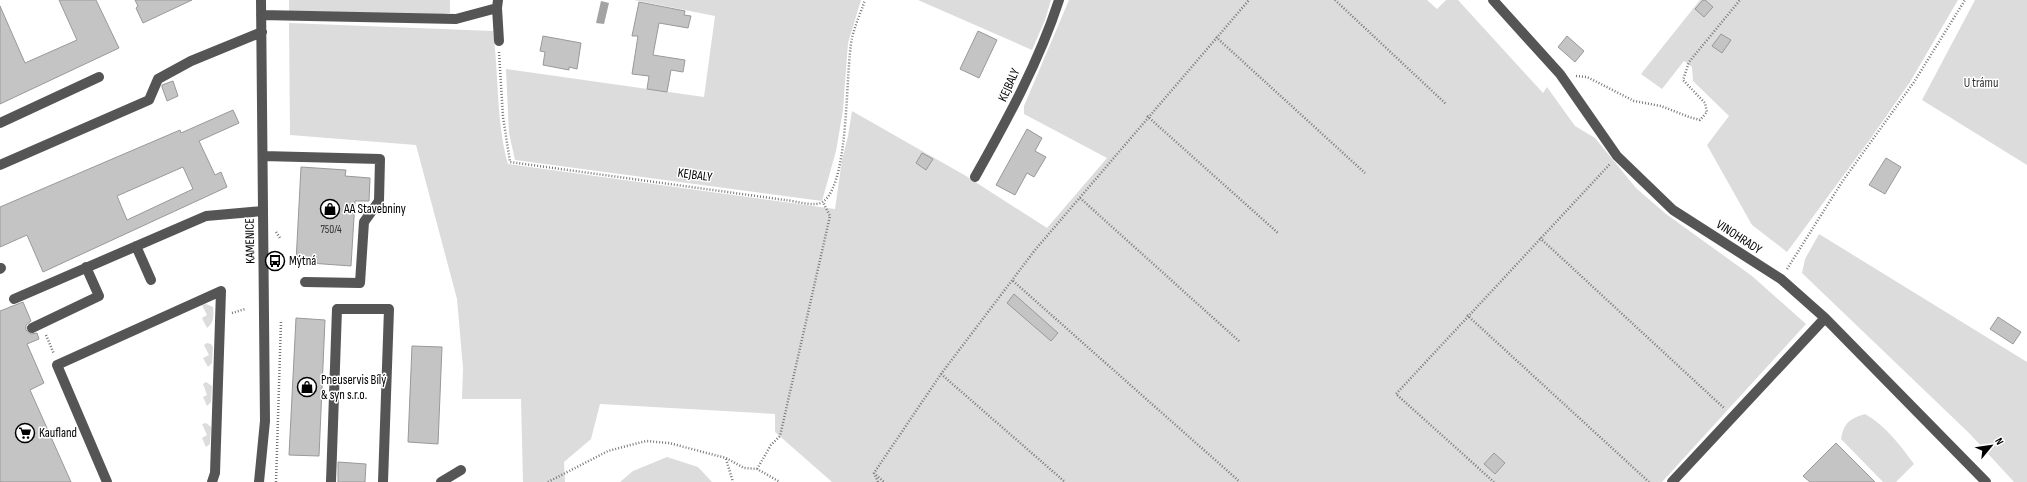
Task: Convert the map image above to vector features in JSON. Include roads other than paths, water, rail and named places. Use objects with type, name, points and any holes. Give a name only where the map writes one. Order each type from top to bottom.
[{"type":"street","name":"KAMENICE","points":[[259,482],[265,421],[261,0]]},
{"type":"street","name":"KEJBALY","points":[[975,177],[1015,107],[1053,18],[1059,0]]},
{"type":"street","name":"VINOHRADY","points":[[1493,0],[1560,74],[1617,156],[1673,210],[1781,279],[1825,318],[1986,482]]},
{"type":"street","points":[[262,15],[456,19],[497,4],[499,41]]},
{"type":"street","points":[[0,165],[149,100],[158,79],[191,61],[262,32]]},
{"type":"street","points":[[0,123],[99,78]]},
{"type":"street","points":[[263,156],[380,159],[379,201],[364,222],[360,283],[305,282]]},
{"type":"street","points":[[14,299],[206,216],[263,212]]},
{"type":"street","points":[[136,246],[151,280]]},
{"type":"street","points":[[32,328],[99,296],[86,267]]},
{"type":"street","points":[[107,482],[57,365],[220,291],[215,473],[212,482]]},
{"type":"street","points":[[331,482],[337,309],[389,309],[383,482]]},
{"type":"street","points":[[1672,482],[1825,318]]},
{"type":"street","points":[[441,482],[461,470]]},
{"type":"place","name":"AA Stavebniny","points":[[330,209]]},
{"type":"place","name":"Mýtná","points":[[275,261]]},
{"type":"place","name":"Pneuservis Bílý & syn s.r.o.","points":[[307,387]]},
{"type":"place","name":"Kaufland","points":[[25,433]]},
{"type":"park label","name":"U trámu","points":[[1981,83]]}]
